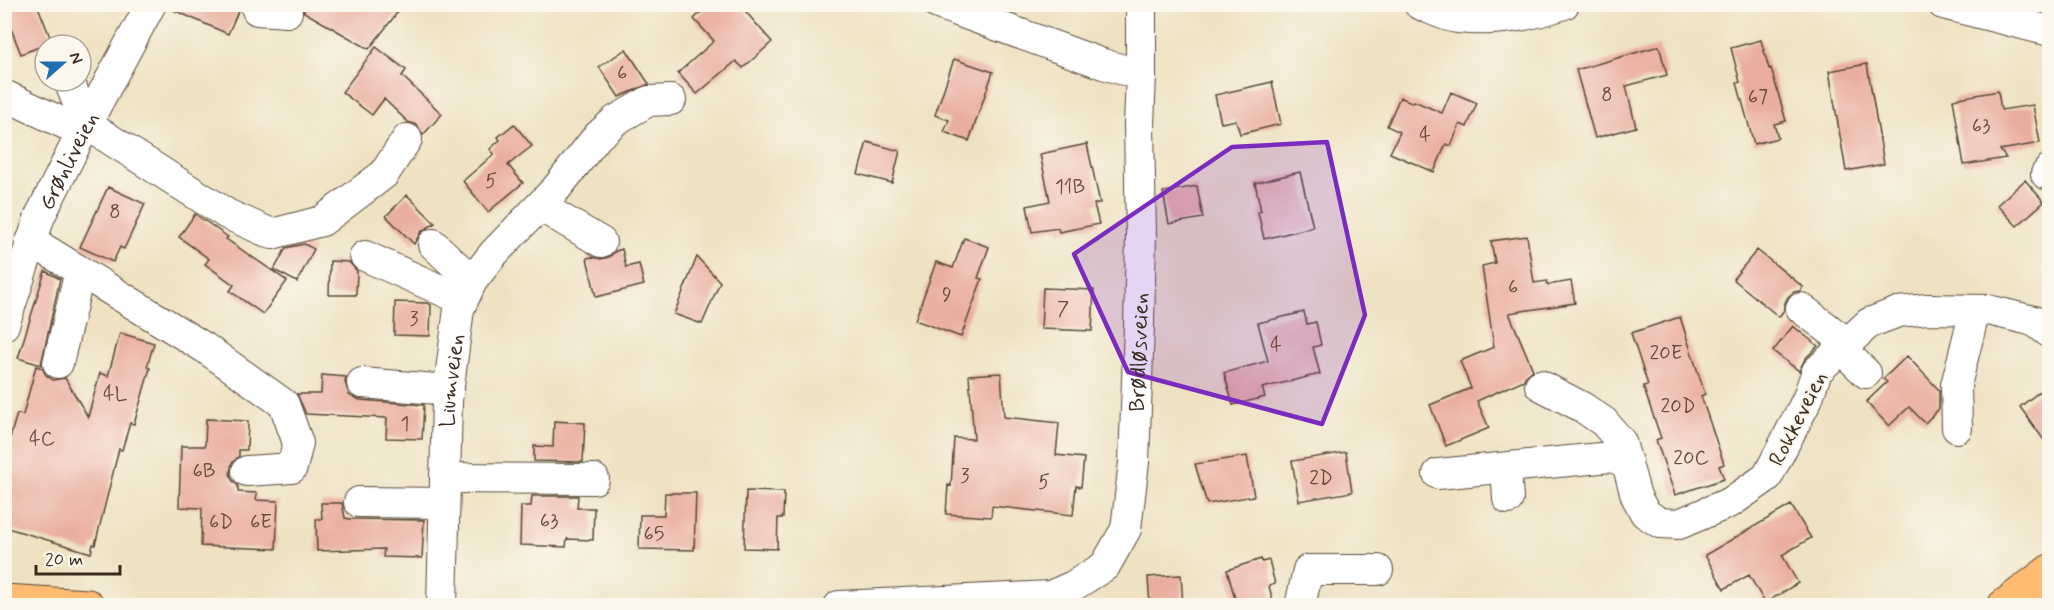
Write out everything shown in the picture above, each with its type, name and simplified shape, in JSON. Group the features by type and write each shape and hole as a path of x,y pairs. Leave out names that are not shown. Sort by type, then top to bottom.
{"main road":[{"path":"2004,606 2049,571"},
{"path":"4,601 88,606"}],"street":[{"name":"Grønliveien","path":"4,325 40,216 84,128 151,4"},
{"path":"255,4 257,10 287,12"},
{"path":"938,4 1103,64 1141,75"},
{"name":"Brødløsveien","path":"839,606 1074,596 1105,566 1126,529 1134,462 1139,326 1141,235 1139,125 1142,4"},
{"path":"1419,4 1456,18 1499,18 1540,13 1564,4"},
{"path":"1943,4 2049,32"},
{"path":"73,93 84,128"},
{"name":"Liumveien","path":"442,606 448,390 459,309 467,291 494,253 548,198 597,137 616,120 649,101 671,100"},
{"path":"4,122 18,101 84,128 227,214 272,234 322,220 384,174 407,139"},
{"path":"548,198 601,242"},
{"path":"31,241 206,348 284,404 298,443 292,468 247,471"},
{"path":"433,244 467,291"},
{"path":"365,256 467,291"},
{"path":"58,363 80,271"},
{"path":"1801,308 1844,346 1866,373"},
{"name":"Rokkeveien","path":"1540,385 1582,407 1604,422 1620,442 1636,496 1645,513 1660,523 1680,524 1738,512 1767,477 1807,400 1817,371 1869,323 1898,312 1927,309 1988,310 2034,321 2049,333"},
{"path":"1957,428 1956,385 1975,310"},
{"path":"362,383 448,390"},
{"path":"1438,474 1610,457 1627,462"},
{"path":"1506,468 1508,499"},
{"path":"358,502 445,491 594,479"},
{"path":"1300,606 1308,570 1378,570"}],"highlighted area":[{"path":"1327,142 1365,315 1322,424 1128,372 1074,254 1232,147"}],"green space":[{"path":"1997,5 2049,5 2049,18"}],"building":[{"path":"4,4 37,4 48,33 33,33 33,49 21,54 4,11"},
{"path":"168,4 238,4 239,9 228,34 167,7"},
{"path":"302,4 404,4 369,49 304,12"},
{"path":"709,4 739,4 772,42 743,68 736,61 697,94 678,73 714,41 694,19"},
{"path":"1761,40 1786,121 1774,124 1778,138 1754,144 1737,83 1740,82 1731,48"},
{"path":"1659,46 1667,75 1626,86 1636,127 1595,138 1576,70"},
{"path":"376,47 406,70 402,76 442,114 423,135 417,125 408,122 384,99 372,115 342,92"},
{"path":"626,49 649,84 619,97 599,67"},
{"path":"954,59 993,72 969,141 944,132 949,120 935,115"},
{"path":"1867,64 1884,164 1846,171 1829,71"},
{"path":"1272,82 1281,124 1240,134 1236,120 1221,123 1215,95"},
{"path":"1998,91 2001,110 2033,105 2040,143 2000,150 2006,158 1964,165 1953,99"},
{"path":"1451,92 1477,103 1467,127 1460,124 1451,146 1446,144 1434,172 1390,153 1400,132 1387,126 1400,97 1442,113"},
{"path":"514,124 532,146 508,165 523,183 488,212 463,181 494,154 490,149 500,140 498,137"},
{"path":"867,142 900,151 892,183 858,174"},
{"path":"1087,144 1100,203 1094,204 1099,224 1059,232 1058,228 1032,232 1027,206 1050,201 1040,154"},
{"path":"1300,172 1313,227 1264,239 1255,183"},
{"path":"2025,180 2044,202 2017,226 1997,205"},
{"path":"1197,186 1203,218 1169,224 1163,192"},
{"path":"108,187 145,204 124,249 120,247 113,262 80,247"},
{"path":"407,195 435,223 421,232 414,244 386,216"},
{"path":"195,214 228,237 226,239 287,281 263,314 230,291 234,285 205,264 209,259 179,237"},
{"path":"1527,236 1534,283 1547,281 1547,285 1571,281 1575,303 1509,313 1533,370 1524,380 1477,401 1489,428 1446,446 1430,405 1471,388 1460,361 1494,347 1482,266 1495,263 1491,241"},
{"path":"964,238 989,247 978,278 982,279 961,337 915,320 936,262 953,268"},
{"path":"304,244 314,249 297,282 274,270 286,248"},
{"path":"622,249 626,267 639,264 644,285 596,297 587,258 609,257"},
{"path":"1757,250 1803,287 1788,297 1779,317 1733,279"},
{"path":"697,257 720,282 702,324 674,314"},
{"path":"330,261 349,262 357,271 356,295 329,295"},
{"path":"45,271 60,279 41,365 18,358"},
{"path":"1043,288 1094,290 1092,331 1041,329"},
{"path":"395,302 431,305 430,336 394,335"},
{"path":"1304,312 1307,324 1316,322 1321,345 1313,347 1320,374 1262,388 1265,397 1233,405 1224,373 1268,361 1258,323"},
{"path":"1680,317 1705,394 1701,396 1724,464 1719,466 1724,479 1675,495 1656,440 1661,438 1643,386 1648,385 1631,333"},
{"path":"1793,326 1818,346 1805,359 1799,371 1773,351"},
{"path":"120,333 154,343 147,367 150,368 134,424 130,423 122,450 119,449 91,553 4,527 4,443 8,444 17,414 23,415 36,366 42,368 53,380 65,378 88,417 100,373 108,376"},
{"path":"1907,356 1939,390 1939,409 1925,423 1909,407 1889,426 1866,402 1887,382 1883,379"},
{"path":"1001,373 1004,417 1059,423 1056,455 1084,458 1081,487 1076,486 1073,515 992,506 991,517 946,514 948,485 951,486 954,438 974,439 969,375"},
{"path":"322,375 346,377 345,382 349,395 360,400 424,405 422,439 386,438 387,418 306,414 297,394 321,394"},
{"path":"2049,384 2049,447 2020,407"},
{"path":"206,419 248,421 247,450 239,450 239,456 232,463 230,473 232,480 238,486 238,492 257,493 256,500 278,501 276,549 201,546 202,508 179,507 181,446 205,446"},
{"path":"554,421 585,423 583,462 534,461 534,446 553,447"},
{"path":"1346,452 1352,492 1299,501 1292,461"},
{"path":"1247,456 1254,496 1207,504 1195,464"},
{"path":"746,491 784,492 783,518 778,518 777,549 744,548"},
{"path":"665,493 696,493 694,550 639,549 640,515 664,515"},
{"path":"532,496 578,496 577,508 594,508 593,540 567,539 566,547 520,545 521,506 531,506"},
{"path":"321,503 342,503 345,518 350,519 424,520 422,558 383,557 384,549 317,551 316,519 322,519"},
{"path":"1791,505 1811,538 1782,555 1798,583 1765,603 1749,575 1724,589 1705,555"},
{"path":"1261,559 1262,562 1269,560 1275,584 1269,586 1274,606 1237,606 1227,570"},
{"path":"1181,575 1183,606 1150,606 1148,577"}]}
